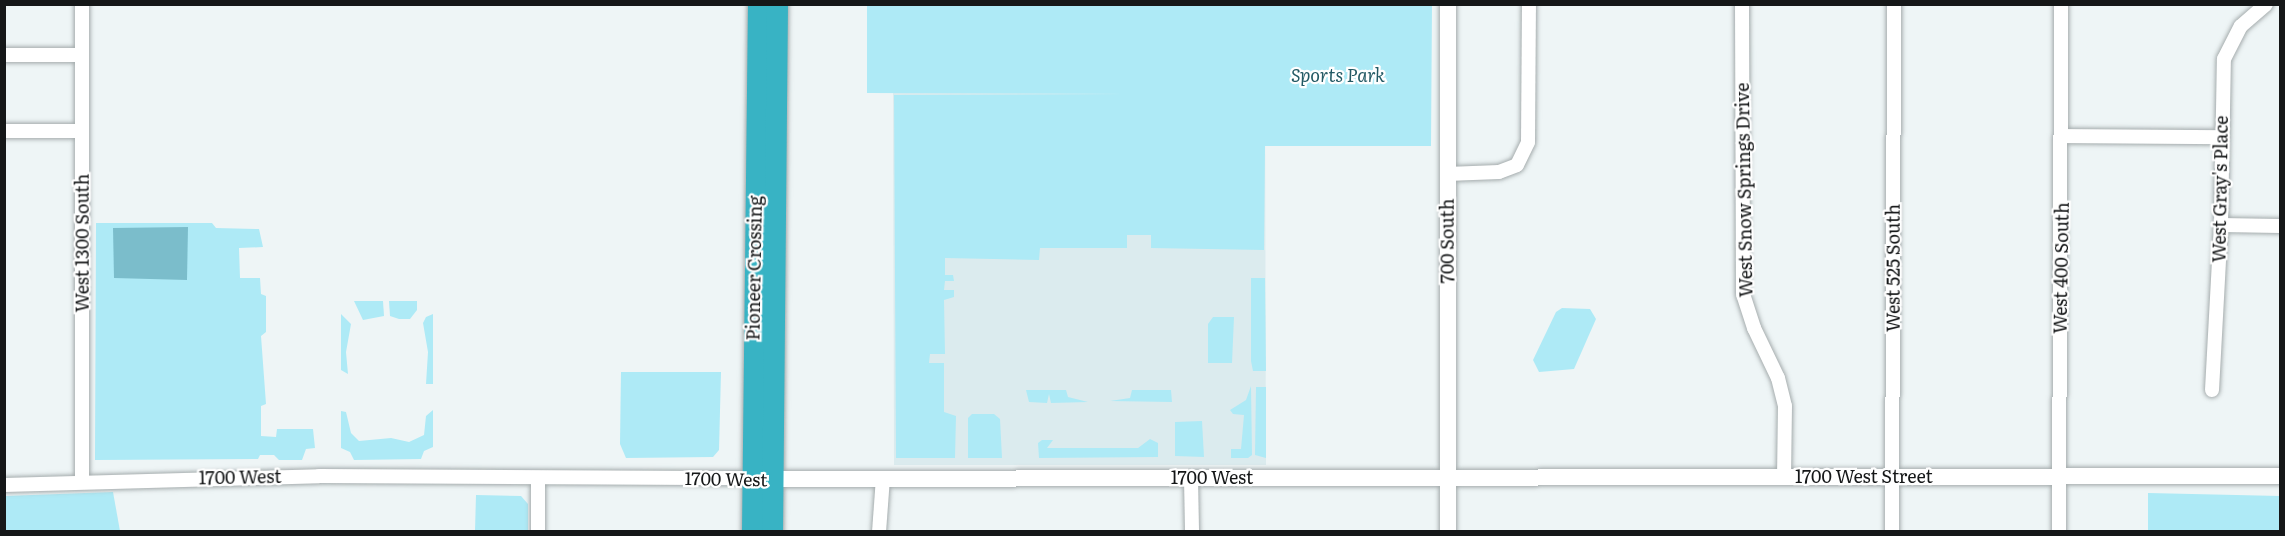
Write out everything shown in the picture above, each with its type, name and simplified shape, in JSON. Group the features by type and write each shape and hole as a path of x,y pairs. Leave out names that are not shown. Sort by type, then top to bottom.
{"highway":[{"name":"Pioneer Crossing","path":"758,4 762,479 772,531"},
{"name":"Pioneer Crossing","path":"752,531 762,479 772,450 777,4"}],"street":[{"name":"West 1300 South","path":"82,4 82,481"},
{"name":"700 South","path":"1448,4 1448,531"},
{"path":"1447,174 1498,172 1517,165 1528,142 1529,4"},
{"name":"West Snow Springs Drive","path":"1742,4 1743,294 1754,328 1778,378 1785,406 1784,476"},
{"name":"West 525 South","path":"1892,531 1894,4"},
{"name":"West 400 South","path":"2059,531 2061,4"},
{"name":"West Gray's Place","path":"2212,390 2221,225 2224,59 2241,26 2266,4"},
{"path":"4,55 82,55"},
{"path":"4,130 82,131"},
{"path":"2062,136 2221,136"},
{"path":"2221,225 2280,226"},
{"name":"1700 West","path":"4,484 329,476 762,479 1448,477"},
{"name":"1700 West Street","path":"1448,477 2280,476"},
{"path":"538,478 538,531"},
{"path":"879,531 883,478"},
{"path":"1191,478 1192,531"}],"shaded area":[{"path":"893,92 1265,95 1266,465 894,465"},
{"path":"188,227 187,280 114,278 113,228"}],"green space":[{"name":"Sports Park","path":"867,5 1432,5 1431,146 1265,146 1264,250 1151,248 1151,235 1127,235 1127,248 1040,248 1039,260 945,258 945,275 953,275 954,281 945,281 944,290 954,290 954,297 944,300 945,354 930,354 929,363 944,363 944,412 956,416 955,458 896,458 894,95 1127,94 867,93"},
{"path":"96,223 212,223 216,228 259,229 263,247 239,248 240,278 260,278 261,294 266,296 266,332 261,336 266,404 261,406 261,436 276,437 277,429 313,429 315,448 306,449 302,460 279,460 274,455 260,455 258,459 95,460"},
{"path":"1251,278 1265,278 1266,371 1253,371 1251,361"},
{"path":"354,301 383,301 384,316 363,320"},
{"path":"389,301 417,301 417,310 410,319 399,319 390,316"},
{"path":"1562,308 1590,309 1596,319 1574,369 1539,372 1533,360 1556,312"},
{"path":"341,314 351,324 346,352 348,374 341,370"},
{"path":"433,314 433,384 426,384 428,352 423,323 426,317"},
{"path":"1213,317 1234,317 1232,363 1208,363 1208,324"},
{"path":"621,372 721,372 719,450 713,457 626,458 620,444"},
{"path":"1251,386 1252,455 1248,458 1231,458 1231,449 1241,449 1244,415 1233,414 1230,410 1246,400"},
{"path":"1256,387 1266,387 1266,458 1255,455"},
{"path":"1026,390 1066,390 1068,397 1088,402 1051,403 1049,394 1047,403 1029,402"},
{"path":"1132,390 1171,390 1172,402 1110,401 1130,398"},
{"path":"433,410 433,447 424,451 421,459 354,460 350,452 341,448 341,411 346,412 351,433 359,441 391,438 409,442 424,435 426,416"},
{"path":"972,414 994,414 1000,419 1002,458 968,458 968,418"},
{"path":"1202,421 1204,457 1175,456 1175,422"},
{"path":"1150,439 1158,443 1158,457 1039,458 1038,443 1042,440 1053,440 1047,448 1138,448"},
{"path":"113,492 120,531 5,531 5,496"},
{"path":"2148,493 2280,496 2280,531 2148,531"},
{"path":"476,495 521,496 528,504 528,531 475,531"}]}
